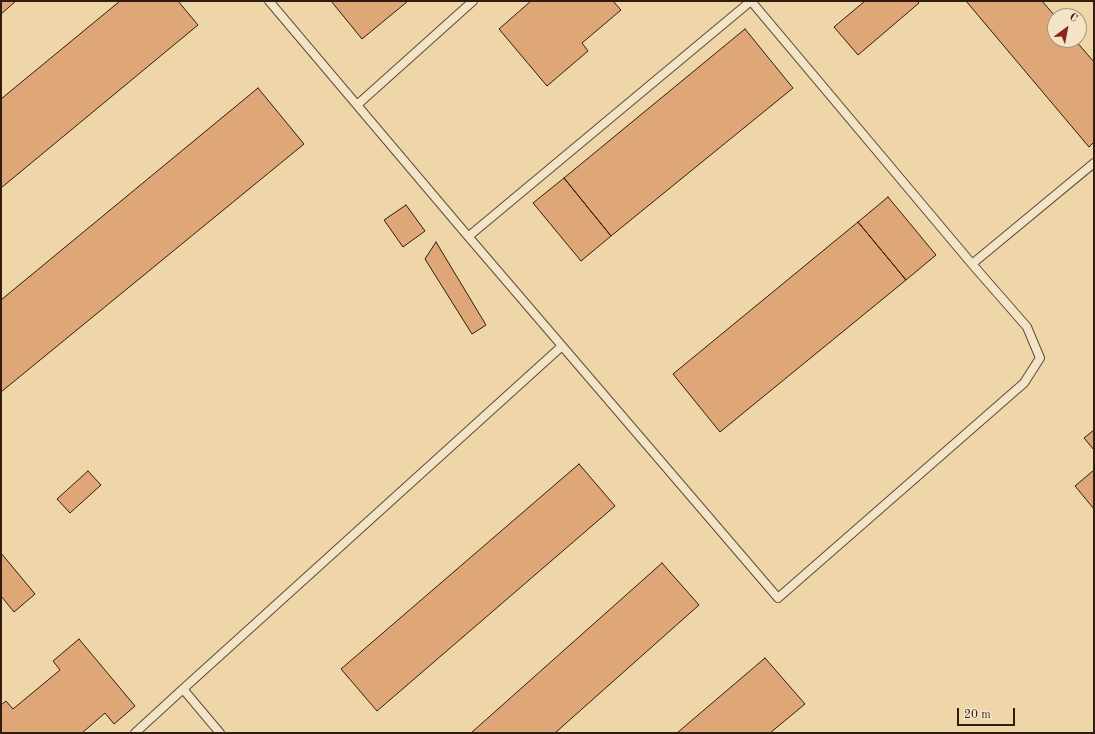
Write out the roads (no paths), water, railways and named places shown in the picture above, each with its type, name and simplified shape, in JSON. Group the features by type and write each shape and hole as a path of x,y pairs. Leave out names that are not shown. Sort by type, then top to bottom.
{"lane":[{"path":"269,1 562,346 778,598 1024,383 1040,358 1027,327 972,264 751,1 469,236"},
{"path":"357,105 473,1"},
{"path":"972,264 1094,163"},
{"path":"135,733 562,346"},
{"path":"182,689 220,733"}]}
